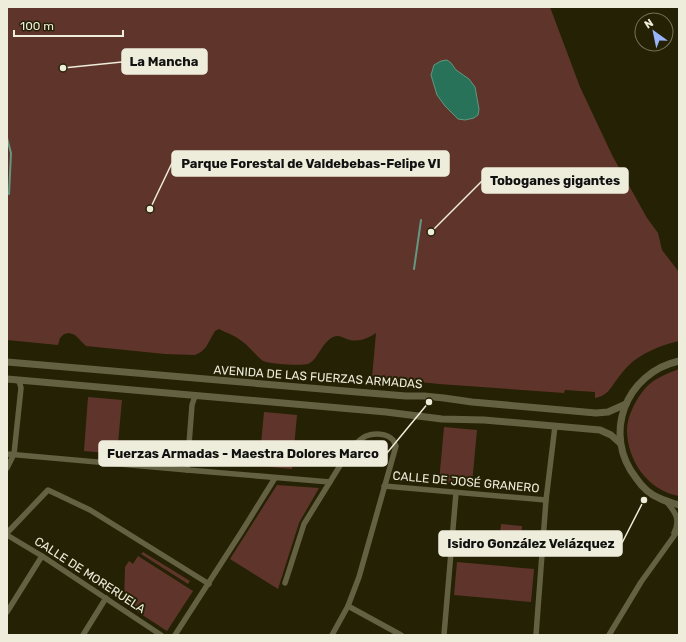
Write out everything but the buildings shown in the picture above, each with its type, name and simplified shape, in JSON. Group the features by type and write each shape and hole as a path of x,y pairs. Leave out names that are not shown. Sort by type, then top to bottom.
{"street":[{"path":"679,361 664,366 651,373 640,383 631,394 626,404 621,418 620,430 620,442 626,463 638,482 650,493 666,501 679,505"},
{"name":"AVENIDA DE LAS FUERZAS ARMADAS","path":"7,362 364,393 424,396 472,402 596,413 608,412 626,404"},
{"path":"7,379 386,412 442,419 484,420 600,430 611,435 620,442"},
{"path":"7,468 14,454 21,388 18,380"},
{"path":"187,470 192,405 196,396"},
{"path":"536,635 546,500 555,426"},
{"path":"285,582 304,524 349,451 358,441 366,436 376,434 387,436 394,440 396,446 359,577 348,606 332,635"},
{"path":"7,454 330,482"},
{"path":"175,635 209,584 275,478"},
{"name":"CALLE DE JOSÉ GRANERO","path":"384,486 546,500"},
{"path":"7,534 48,490 90,510 209,584"},
{"path":"444,635 456,493"},
{"path":"666,501 673,510 678,524 673,537"},
{"path":"609,635 641,582 679,530"},
{"name":"CALLE DE MORERUELA","path":"7,534 161,635"},
{"path":"7,612 42,556"},
{"path":"83,635 106,598"},
{"path":"348,606 400,635"}],"shaded area":[{"path":"7,7 550,7 580,87 612,155 647,218 658,233 662,250 679,272 679,341 658,347 633,361 606,393 595,398 595,392 565,390 564,393 439,384 372,377 376,333 361,340 350,340 338,336 333,337 325,343 311,362 308,364 299,365 278,364 263,361 240,340 219,329 215,331 206,347 195,355 165,354 86,346 75,335 69,333 64,334 60,338 58,345 7,340"},
{"path":"447,60 456,70 469,79 475,87 479,109 478,115 474,118 465,120 458,119 445,106 437,95 431,75 434,65 441,61"},
{"path":"679,369 679,496 658,488 641,472 635,463 631,452 628,441 627,425 632,409 643,391 655,380"},
{"path":"88,397 122,400 117,454 84,451"},
{"path":"264,412 297,415 292,469 259,466"},
{"path":"444,427 477,430 472,484 439,482"},
{"path":"277,485 319,488 299,523 278,589 230,559"},
{"path":"501,524 522,526 521,537 500,535"},
{"path":"143,552 190,581 188,584 141,554"},
{"path":"138,556 193,591 167,631 124,603 125,567 129,561 133,564"},
{"path":"457,562 534,569 531,602 454,595"}],"waterway":[{"path":"7,138 11,153 9,194"},
{"path":"414,269 421,220"}],"place":[{"name":"La Mancha","path":"63,68"},
{"name":"Parque Forestal de Valdebebas-Felipe VI","path":"150,209"},
{"name":"Toboganes gigantes","path":"431,232"},
{"name":"Fuerzas Armadas - Maestra Dolores Marco","path":"429,402"},
{"name":"Isidro González Velázquez","path":"644,500"}]}
